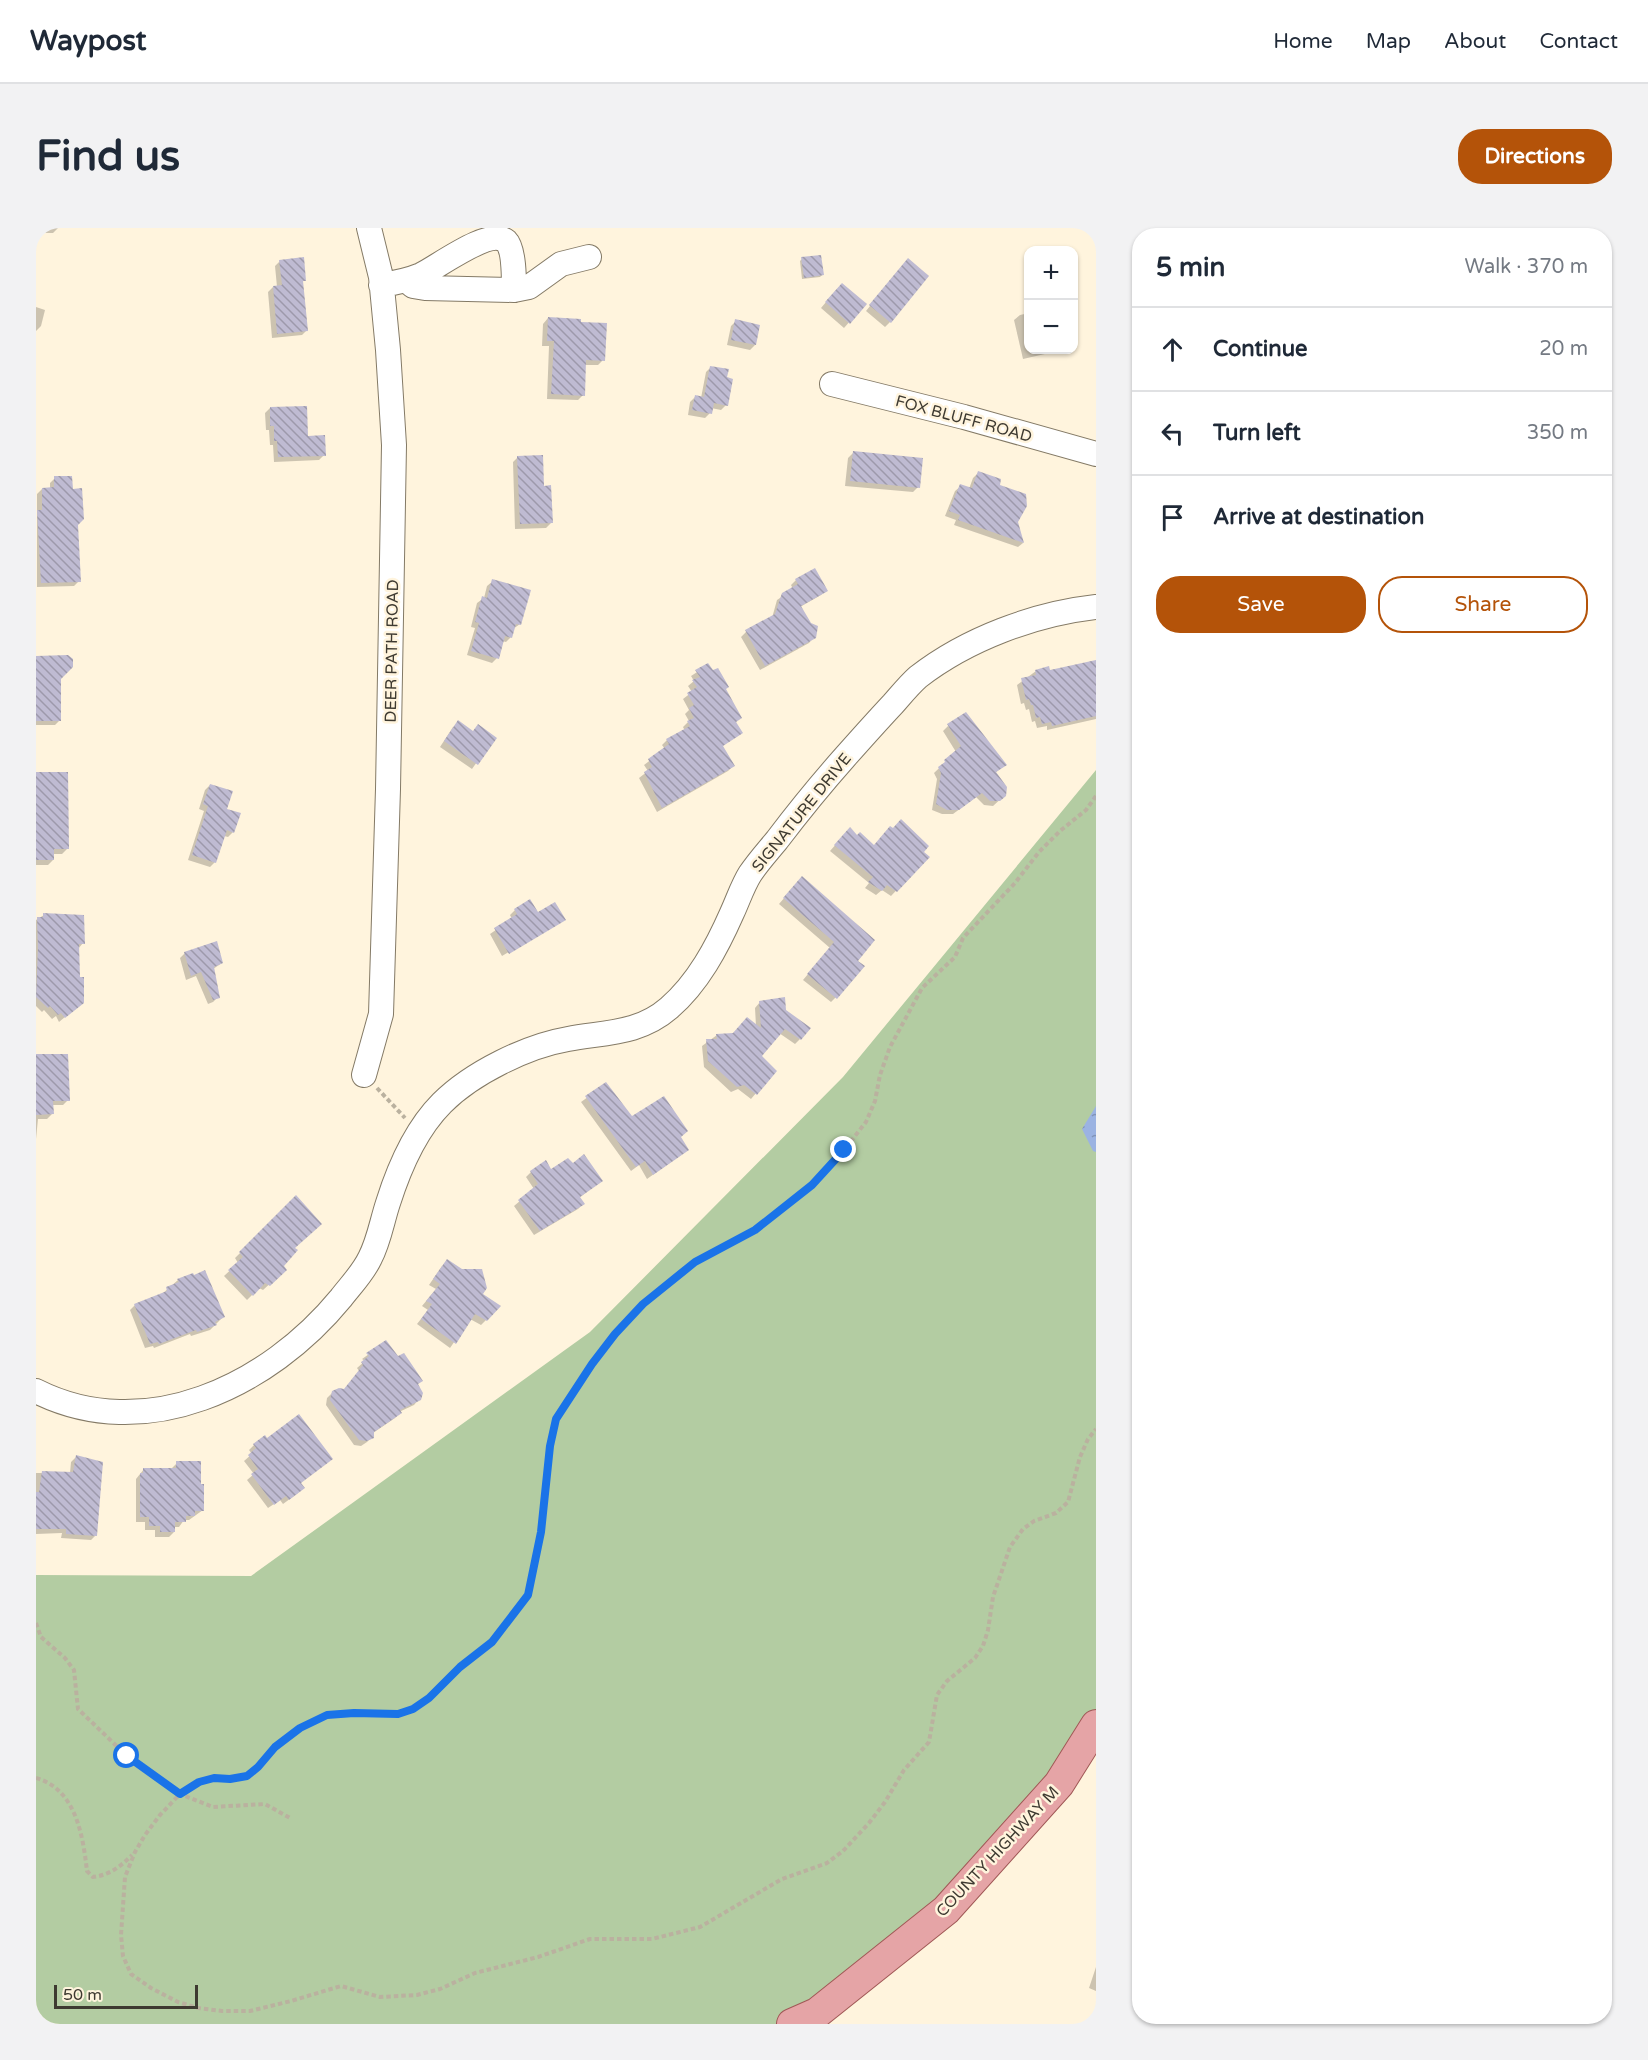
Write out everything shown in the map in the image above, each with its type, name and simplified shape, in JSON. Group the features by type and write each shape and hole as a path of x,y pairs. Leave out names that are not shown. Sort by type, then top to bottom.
{"main road":[{"name":"COUNTY HIGHWAY M","path":"792,2024 817,2013 946,1910 1059,1784 1096,1725"}],"street":[{"name":"DEER PATH ROAD","path":"364,1075 381,1014 388,789 394,445 381,285 369,228"},
{"path":"381,285 422,274 475,241 487,237 499,237 504,238 509,244 514,268 514,290"},
{"path":"406,280 412,286 425,288 514,290 528,287 561,264 589,257"},
{"name":"FOX BLUFF ROAD","path":"832,384 964,417 1096,454"},
{"name":"SIGNATURE DRIVE","path":"36,1391 62,1403 86,1410 144,1410 176,1407 218,1393 259,1372 313,1329 361,1273 371,1256 388,1202 419,1133 443,1102 462,1086 511,1058 541,1045 618,1033 650,1022 672,1006 717,947 749,876 815,790 916,679 964,647 1001,631 1065,610 1096,607"}],"path":[{"path":"1096,795 1086,810 1039,852 1015,883 963,938 955,957 922,988 890,1047 880,1075 875,1101 866,1122 844,1150 812,1185 755,1230 695,1262 643,1304 615,1334 592,1364 556,1419 550,1446 541,1532 528,1595 492,1642 460,1667 429,1698 413,1709 398,1714 327,1715 300,1728 275,1747 247,1776 230,1779 214,1778 199,1782 180,1794 144,1835 125,1877 122,1904 123,1956 131,1974 178,2002 198,2008 222,2011 250,2011 341,1986 380,1997 417,1995 440,1989 475,1973 538,1957 590,1939 652,1938 700,1927 782,1879 827,1863 843,1851 880,1809 904,1770 929,1742 937,1695 947,1681 975,1658 983,1646 993,1597 1010,1547 1023,1529 1034,1521 1056,1513 1068,1502 1080,1457 1088,1438 1096,1429"},
{"path":"364,1075 419,1133"},
{"path":"36,1623 41,1637 65,1658 74,1670 78,1709 127,1756 180,1794 213,1807 265,1804 290,1818"},
{"path":"36,1778 59,1790 68,1803 82,1837 87,1871 93,1877 113,1871 135,1852"}],"green space":[{"path":"1096,770 1096,1725 946,1910 792,2024 36,2024 36,1575 251,1576 590,1332 843,1077"}],"water":[{"path":"1096,1106 1096,1152 1093,1151 1082,1129"}],"building":[{"path":"821,255 824,275 804,278 801,257"},
{"path":"304,257 306,281 303,281 308,331 277,334 273,286 282,285 279,260"},
{"path":"908,258 929,276 891,323 869,305"},
{"path":"842,283 867,304 850,324 825,302"},
{"path":"548,317 607,323 605,361 586,360 585,396 551,394 554,341 547,341"},
{"path":"735,319 760,325 756,345 731,340"},
{"path":"710,366 729,369 727,377 733,379 728,406 714,403 712,414 692,410 695,395 704,397"},
{"path":"307,406 308,436 325,435 326,456 278,457 277,441 274,441 274,426 270,426 270,407"},
{"path":"853,451 923,458 920,488 850,481"},
{"path":"543,455 544,486 551,485 553,523 520,524 517,456"},
{"path":"978,471 1001,479 1000,485 1026,494 1027,506 1018,522 1024,543 958,520 960,515 949,511 960,484 972,488"},
{"path":"54,476 72,476 73,489 82,488 84,519 78,525 81,582 41,583 37,510 42,510 42,488 54,487"},
{"path":"815,568 828,591 801,606 811,623 818,626 816,638 765,666 745,630 775,614 782,593 798,584 795,579"},
{"path":"492,579 531,590 521,625 516,624 512,638 505,636 499,659 471,651 479,623 475,622 482,596 487,598"},
{"path":"68,655 73,659 73,667 61,679 61,721 36,721 36,656"},
{"path":"1096,660 1096,716 1052,726 1051,722 1042,724 1040,717 1036,718 1029,699 1026,700 1021,678 1036,675 1035,670 1049,666 1050,670"},
{"path":"708,663 713,670 718,668 729,687 726,689 742,718 736,722 743,733 723,746 735,766 662,808 644,772 652,767 648,759 669,744 666,739 690,726 687,721 694,718 689,708 694,705 687,693 697,687 692,680 700,677 695,670"},
{"path":"966,712 1007,765 996,772 1007,787 1006,796 1000,801 990,801 982,793 959,810 947,810 936,804 941,773 938,767 961,746 947,724"},
{"path":"458,720 473,731 478,724 497,738 478,765 444,741"},
{"path":"36,772 68,772 69,849 54,849 54,860 36,860"},
{"path":"210,784 233,791 227,809 241,813 234,833 227,830 216,863 192,855 208,806 203,804"},
{"path":"901,819 929,846 924,852 930,857 897,892 887,885 882,891 868,882 873,877 834,845 850,827 857,835 860,832 874,845 890,826 893,828"},
{"path":"802,876 875,940 858,961 865,966 837,999 807,974 834,942 783,898"},
{"path":"530,899 538,912 555,902 566,920 509,954 494,928 517,914 514,909"},
{"path":"43,913 84,915 85,944 79,944 80,977 84,977 84,1003 65,1018 61,1013 58,1015 50,1006 48,1008 36,997 37,917 43,917"},
{"path":"217,941 223,963 214,967 220,998 213,1000 201,972 191,976 184,952"},
{"path":"785,997 786,1010 811,1028 801,1040 785,1029 762,1056 777,1071 757,1095 744,1085 737,1087 708,1061 706,1039 717,1039 716,1034 733,1033 747,1017 761,1028 759,1001"},
{"path":"36,1054 68,1054 70,1101 53,1101 54,1114 36,1115"},
{"path":"606,1082 632,1116 664,1096 688,1131 681,1137 689,1150 653,1175 645,1161 636,1167 585,1096"},
{"path":"584,1154 603,1181 580,1197 585,1204 540,1231 518,1200 538,1184 530,1171 546,1160 551,1169 568,1158 573,1163"},
{"path":"296,1195 322,1224 295,1248 298,1250 284,1266 287,1270 270,1286 265,1283 253,1296 228,1270 243,1257 239,1252"},
{"path":"447,1259 462,1269 482,1269 487,1288 483,1294 501,1306 487,1321 475,1314 456,1344 421,1319 432,1304 426,1301 440,1284 433,1279"},
{"path":"205,1270 225,1317 215,1322 217,1325 159,1344 158,1342 150,1344 134,1304 167,1291 166,1287 179,1282 177,1279"},
{"path":"386,1340 398,1356 404,1353 423,1381 418,1384 423,1393 421,1400 400,1410 402,1413 374,1432 374,1438 367,1441 359,1440 330,1400 332,1391 339,1388 344,1389 363,1365 361,1362 369,1356 366,1353"},
{"path":"299,1414 333,1459 301,1483 305,1488 289,1500 286,1496 274,1505 251,1474 258,1469 248,1455 256,1448 253,1444 265,1435 267,1438"},
{"path":"76,1455 103,1462 97,1536 66,1534 66,1529 36,1529 36,1492 39,1492 42,1471 73,1472"},
{"path":"176,1461 201,1461 204,1511 195,1511 195,1516 186,1516 186,1522 175,1522 175,1532 160,1532 160,1526 149,1526 149,1517 140,1517 140,1473 143,1473 143,1468 176,1468"}],"route":[{"path":"127,1756 180,1794 199,1782 214,1778 230,1779 247,1776 275,1747 300,1728 327,1715 398,1714 413,1709 429,1698 460,1667 492,1642 528,1595 541,1532 550,1446 556,1419 592,1364 615,1334 643,1304 695,1262 755,1230 812,1185 844,1150"}]}
